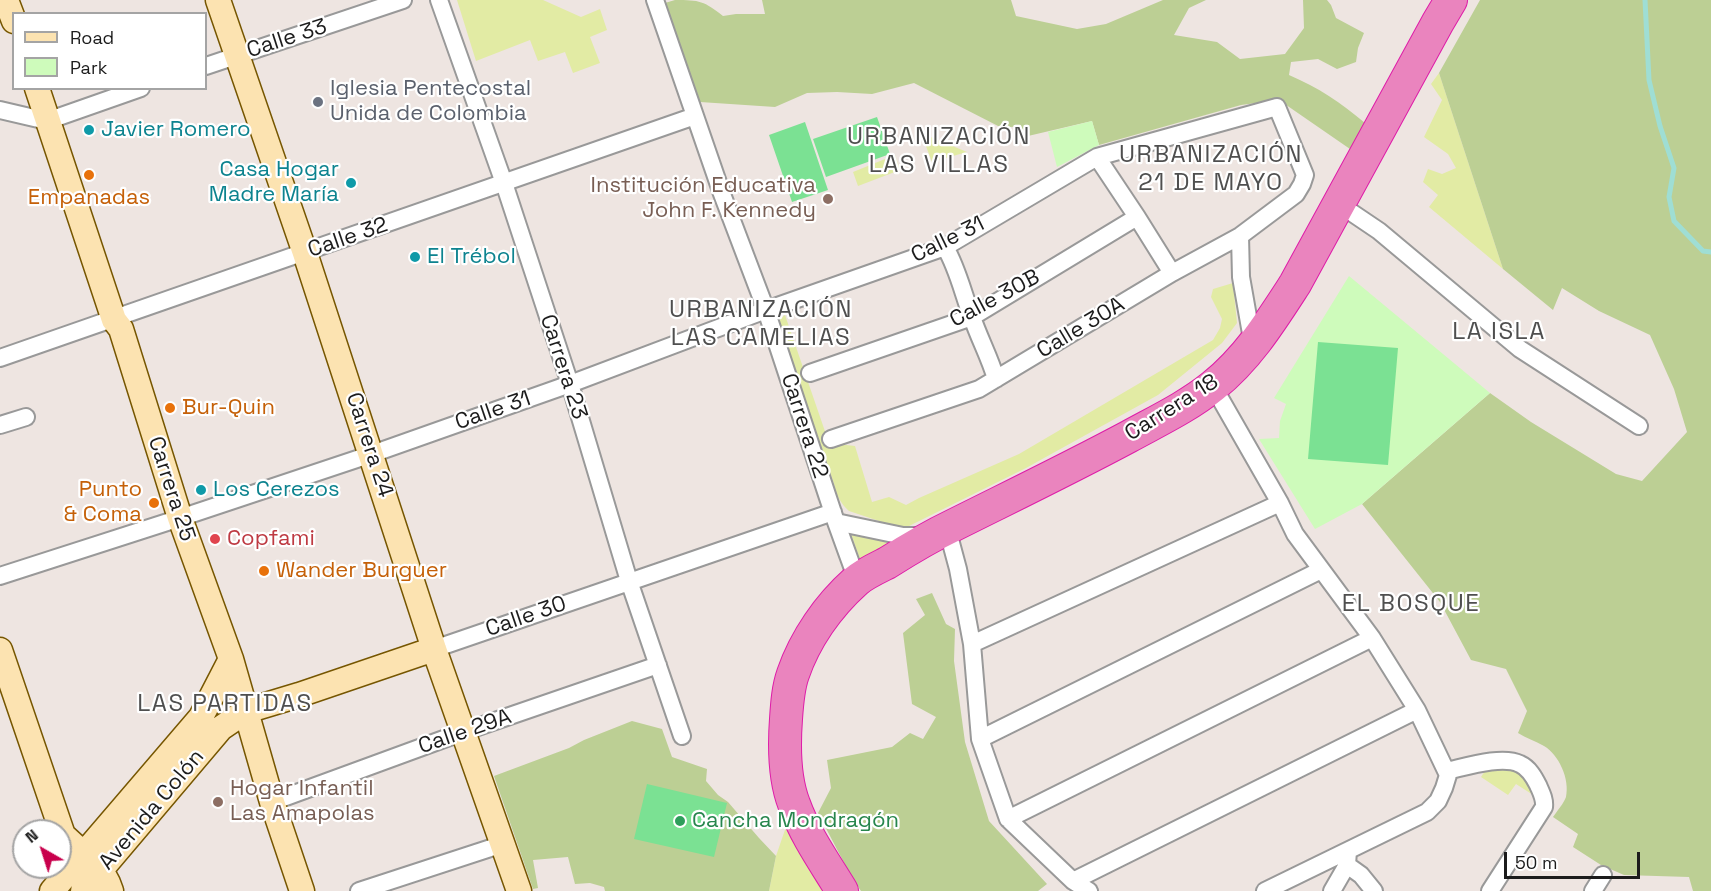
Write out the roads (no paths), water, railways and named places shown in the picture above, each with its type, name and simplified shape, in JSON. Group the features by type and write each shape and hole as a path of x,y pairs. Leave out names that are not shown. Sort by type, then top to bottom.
{"highway":[{"name":"Carrera 18","path":"857,580 939,532 1092,456 1181,408 1213,386 1254,346 1295,284 1451,0"},
{"path":"843,891 813,843 794,804 788,784 785,749 786,725 792,676 801,654 832,605 857,580"}],"main road":[{"path":"6,0 12,16"},
{"name":"Carrera 24","path":"218,0 372,453 434,649 519,891"},
{"name":"Carrera 25","path":"37,90 114,320 121,329 180,518 231,659 272,801 302,891"},
{"name":"Calle 30","path":"221,728 246,711 434,649"},
{"path":"0,650 63,835 98,872"},
{"name":"Avenida Colón","path":"52,891 98,872 201,717 231,659"},
{"name":"Avenida Colón","path":"82,891 221,728"}],"street":[{"name":"Calle 33","path":"207,66 403,0"},
{"name":"Carrera 23","path":"439,0 504,183 570,384 629,581 682,736"},
{"name":"Carrera 22","path":"655,0 722,194 766,310 857,580"},
{"path":"0,110 47,120 135,90"},
{"name":"Calle 31","path":"0,576 372,453 570,384 766,310 945,247 1096,156 1277,107 1305,175"},
{"name":"Calle 32","path":"0,358 695,116"},
{"path":"1096,156 1172,273"},
{"name":"Calle 30A","path":"831,439 979,389 1172,273 1240,236 1296,194 1305,175"},
{"path":"1339,204 1379,231 1520,349 1639,426"},
{"name":"Calle 30B","path":"810,373 972,317 1137,217"},
{"path":"1240,236 1241,277 1254,346"},
{"path":"945,247 953,260 996,379"},
{"path":"1213,386 1280,503 1295,534 1372,638 1417,710 1448,775 1438,801 1427,812 1347,858 1265,891"},
{"path":"0,425 26,417"},
{"path":"972,644 1280,503"},
{"path":"835,517 903,536 939,532 958,568 972,644 980,739 1008,819 1073,881 1089,891"},
{"name":"Calle 30","path":"434,649 629,581 835,517"},
{"path":"980,739 1321,570"},
{"path":"1008,819 1372,638"},
{"name":"Calle 29A","path":"272,801 658,665"},
{"path":"1073,881 1417,710"},
{"path":"1446,771 1504,760 1513,761 1532,774 1545,801 1544,807 1490,891"},
{"path":"359,891 503,844"},
{"path":"1332,891 1347,858"},
{"path":"1347,858 1374,891"},
{"path":"1593,891 1603,876"}],"waterway":[{"path":"1645,0 1649,80 1660,126 1674,168 1669,197 1674,221 1703,251 1711,252"}],"place":[{"name":"Iglesia Pentecostal Unida de Colombia","path":"318,102"},
{"name":"Javier Romero","path":"89,130"},
{"name":"Empanadas","path":"89,175"},
{"name":"Casa Hogar Madre María","path":"351,183"},
{"name":"Institución Educativa John F. Kennedy","path":"828,199"},
{"name":"El Trébol","path":"415,257"},
{"name":"Bur-Quin","path":"170,408"},
{"name":"Los Cerezos","path":"201,490"},
{"name":"Punto & Coma","path":"154,503"},
{"name":"Copfami","path":"215,539"},
{"name":"Wander Burguer","path":"264,571"},
{"name":"Hogar Infantil Las Amapolas","path":"218,802"},
{"name":"Cancha Mondragón","path":"680,821"}],"district":[{"name":"URBANIZACIÓN LAS VILLAS","path":"939,151"},
{"name":"URBANIZACIÓN 21 DE MAYO","path":"1211,169"},
{"name":"URBANIZACIÓN LAS CAMELIAS","path":"761,324"},
{"name":"LA ISLA","path":"1499,332"},
{"name":"EL BOSQUE","path":"1411,604"},
{"name":"LAS PARTIDAS","path":"225,704"}]}
